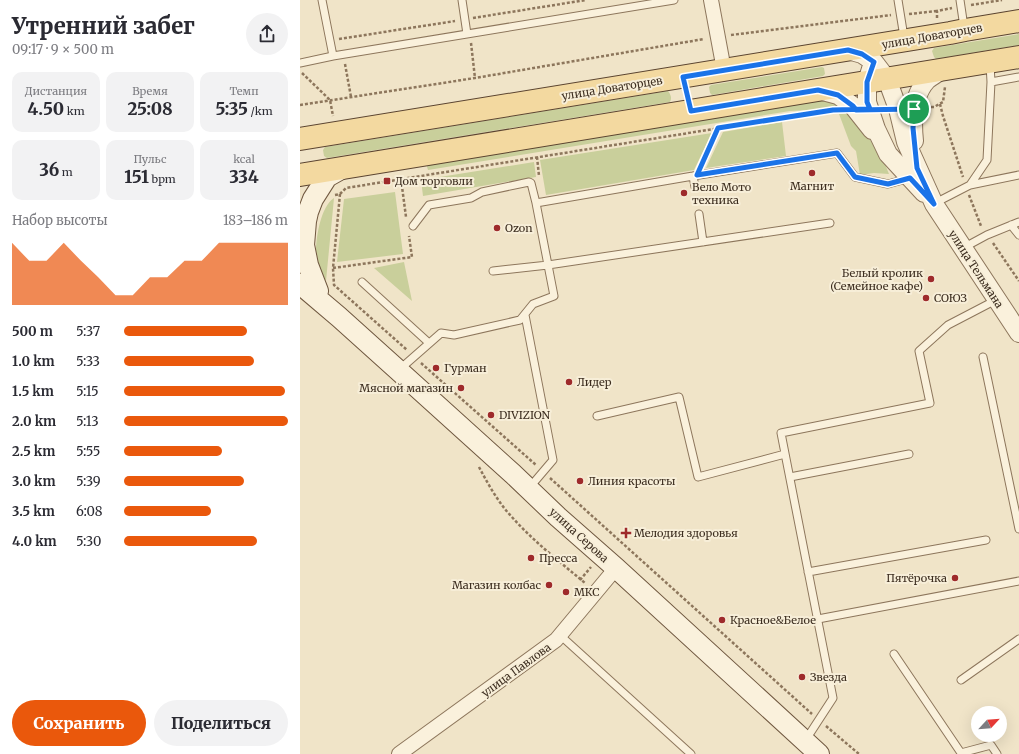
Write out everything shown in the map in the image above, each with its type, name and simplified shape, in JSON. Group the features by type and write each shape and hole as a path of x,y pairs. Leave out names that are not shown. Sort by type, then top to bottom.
{"main road":[{"name":"улица Доваторцев","path":"300,139 1019,21"},
{"path":"300,175 818,90 876,74 944,79 990,72 1019,57"},
{"path":"683,77 691,111"},
{"name":"улица Серова","path":"318,291 308,265 304,245 306,220 313,199 328,177 343,168"},
{"name":"улица Серова","path":"300,257 318,291 339,317"},
{"name":"улица Серова","path":"300,284 399,371 812,748"}],"street":[{"path":"711,0 724,70"},
{"path":"876,74 885,50 903,41"},
{"path":"848,50 862,54 876,74"},
{"name":"улица Тельмана","path":"876,74 867,102 876,129 888,154"},
{"name":"улица Тельмана","path":"876,74 898,109 914,173 1019,333"},
{"name":"улица Тельмана","path":"914,173 914,109 919,93 927,81 944,79"},
{"name":"улица Тельмана","path":"818,90 838,95 853,106 868,124 888,154 914,173"},
{"name":"улица Павлова","path":"399,754 561,636 616,568"}],"lane":[{"path":"322,0 333,56"},
{"path":"462,0 468,34"},
{"path":"300,63 343,54 674,0"},
{"path":"898,0 903,41"},
{"path":"961,3 965,30"},
{"path":"970,184 987,160 990,72 1019,77"},
{"path":"536,203 695,175 837,153 855,177 888,184 914,173"},
{"path":"695,175 695,187"},
{"path":"934,204 970,184 1019,175"},
{"path":"399,371 441,333 454,335 520,320 533,304 554,296 536,203 531,183 529,182 482,192 471,198 429,205 413,226"},
{"path":"699,214 703,242"},
{"path":"963,248 987,235 1019,222"},
{"path":"493,270 548,265 830,223"},
{"path":"1011,225 1019,235"},
{"path":"362,282 429,343"},
{"path":"812,748 819,720 833,698 781,433 930,403 918,351 948,324 997,300"},
{"path":"525,315 553,460 528,489"},
{"path":"983,357 1019,528"},
{"path":"597,416 679,397 698,477 785,454"},
{"path":"790,477 909,454"},
{"path":"808,572 986,540"},
{"path":"818,619 1019,581"},
{"path":"561,636 691,754"},
{"path":"961,680 1019,639"},
{"path":"894,654 961,753 991,745 997,754"}],"path":[{"path":"961,3 1002,0"},
{"path":"300,105 475,78 718,37 900,14 937,11"},
{"path":"468,34 475,78"},
{"path":"343,54 351,97"},
{"path":"914,109 934,107 943,102 944,79"},
{"path":"313,199 340,194 346,188 833,110 856,110"},
{"path":"695,175 718,128"},
{"path":"401,179 407,218"},
{"path":"340,194 333,268 334,285 819,720 859,754"},
{"path":"333,268 412,257 409,234"},
{"path":"478,464 491,489 510,516 537,543 596,593"}],"green space":[{"path":"1019,34 1019,45 936,59 932,51 934,48"},
{"path":"822,67 824,68 825,74 823,76 712,95 710,93 709,87 711,85"},
{"path":"668,91 671,96 670,102 327,158 324,156 323,150 325,147"},
{"path":"814,97 846,106 831,109 790,111 428,170 426,163"},
{"path":"850,113 882,157 889,174 874,173 860,175 856,151 851,146 839,114"},
{"path":"782,122 786,156 706,168 723,132"},
{"path":"712,133 694,170 546,195 540,160"},
{"path":"534,162 536,177 423,196 421,180"},
{"path":"395,192 403,254 337,262 344,199"},
{"path":"334,198 326,281 318,263 316,245 320,222 329,202"},
{"path":"404,262 412,301 374,268"}],"place":[{"name":"Магнит","path":"812,173"},
{"name":"Дом торговли","path":"387,181"},
{"name":"Вело Мото техника","path":"684,193"},
{"name":"Ozon","path":"497,228"},
{"name":"Белый кролик (Семейное кафе)","path":"931,279"},
{"name":"СОЮЗ","path":"926,298"},
{"name":"Гурман","path":"436,368"},
{"name":"Лидер","path":"569,382"},
{"name":"Мясной магазин","path":"461,388"},
{"name":"DIVIZION","path":"491,415"},
{"name":"Линия красоты","path":"580,481"},
{"name":"Мелодия здоровья","path":"626,533"},
{"name":"Пресса","path":"531,558"},
{"name":"Пятёрочка","path":"955,578"},
{"name":"Магазин колбас","path":"549,585"},
{"name":"МКС","path":"566,592"},
{"name":"Красное&Белое","path":"722,620"},
{"name":"Звезда","path":"802,677"}],"route":[{"path":"914,109 856,110 838,95 818,90 691,111 683,77 848,50 862,54 874,62 867,82 867,102 870,109 856,110 833,110 718,128 697,175 837,153 855,177 888,184 910,178 934,204 917,168 913,128 914,109"}]}
